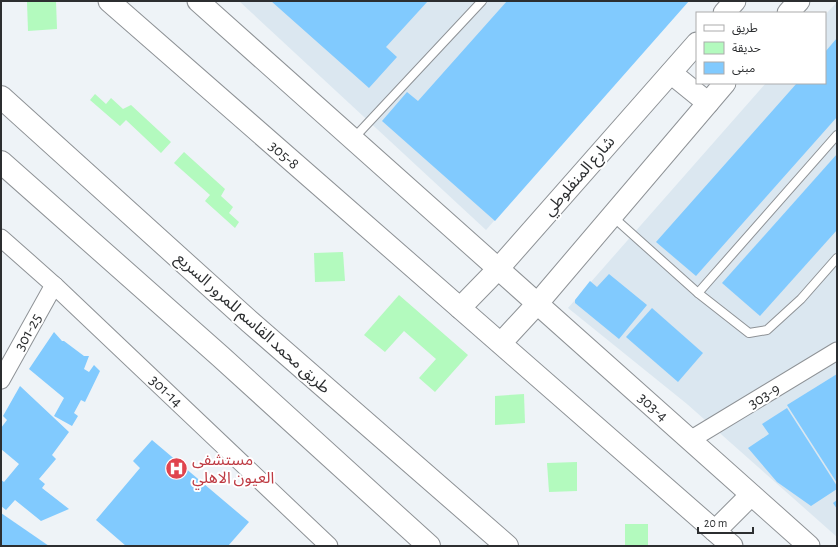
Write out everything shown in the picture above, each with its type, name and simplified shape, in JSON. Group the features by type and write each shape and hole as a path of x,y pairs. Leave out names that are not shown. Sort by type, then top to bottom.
{"highway":[{"name":"طريق محمد القاسم للمرور السريع","path":"1,97 250,322 507,546"},
{"path":"1,162 226,361 428,546"}],"street":[{"name":"305-8","path":"109,1 460,308"},
{"path":"198,1 498,269"},
{"path":"725,12 734,1"},
{"path":"789,12 799,1"},
{"name":"شارع المنفلوطي","path":"460,308 498,269 696,44"},
{"path":"671,73 708,103"},
{"path":"501,343 537,304 724,84"},
{"name":"301-14","path":"1,238 54,284 328,546"},
{"name":"303-4","path":"498,269 809,546"},
{"name":"301-25","path":"1,380 54,284"},
{"path":"460,308 732,546"},
{"name":"303-9","path":"690,440 837,351"},
{"path":"715,531 751,495"}],"lane":[{"path":"353,139 482,1"},
{"path":"698,293 837,135"},
{"path":"612,216 698,293 749,332 767,330 801,299 837,258"}],"shaded area":[{"path":"239,1 687,1 486,230"},
{"path":"837,2 837,537 687,404 568,308 765,84 826,84 826,14"}],"green space":[{"path":"56,1 57,29 28,31 27,2"},
{"path":"95,94 106,104 111,98 123,109 131,105 171,142 161,153 126,120 120,126 90,100"},
{"path":"184,152 225,189 221,196 233,207 229,213 239,222 235,228 205,201 210,195 174,163"},
{"path":"343,252 345,281 315,282 314,253"},
{"path":"399,295 468,355 435,392 419,378 436,359 404,331 385,352 364,335"},
{"path":"524,394 525,423 495,425 495,396"},
{"path":"577,462 577,491 549,492 547,463"},
{"path":"625,524 648,524 648,546 625,546"}],"building":[{"path":"271,1 428,1 386,47 397,57 369,88"},
{"path":"507,1 689,1 495,221 382,121 407,92 418,101"},
{"path":"837,38 837,117 696,276 656,242 796,84 826,84 826,51"},
{"path":"837,154 837,230 760,316 722,283"},
{"path":"609,274 647,305 619,339 575,303 575,300 590,281 597,287"},
{"path":"652,308 703,353 678,382 626,337"},
{"path":"54,332 62,341 84,356 89,356 84,369 89,372 94,365 100,371 85,402 81,400 74,413 78,416 72,426 54,416 64,398 29,369"},
{"path":"837,374 837,483 787,405"},
{"path":"20,386 69,432 52,455 56,459 39,479 45,484 42,488 69,509 41,521 15,500 6,510 1,506 1,480 4,482 19,464 1,449 1,428 7,420 3,416"},
{"path":"787,408 837,486 837,489 811,506 777,482 748,448 769,434 762,424"},
{"path":"152,440 249,522 228,546 126,546 96,520 140,468 133,461"},
{"path":"837,500 837,509 833,503"},
{"path":"1,513 49,546 1,546"}],"place":[{"name":"مستشفى العيون الاهلي","path":"176,469"}]}
